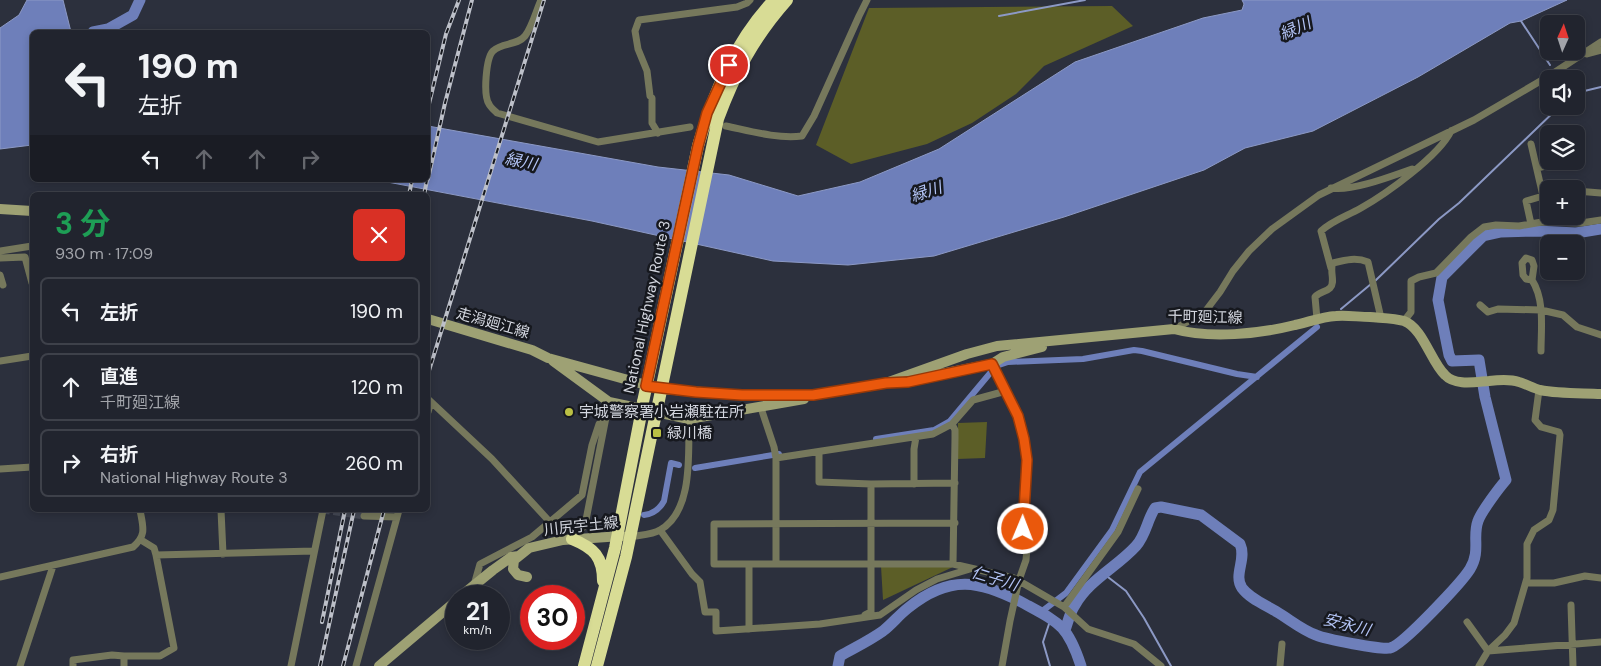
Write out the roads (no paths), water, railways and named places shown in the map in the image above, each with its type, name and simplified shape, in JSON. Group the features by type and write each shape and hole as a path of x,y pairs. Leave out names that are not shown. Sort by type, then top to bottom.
{"highway":[{"name":"National Highway Route 3","path":"597,666 624,536 658,405 718,118 731,84 760,33 787,0"},
{"name":"National Highway Route 3","path":"584,666 602,601 624,536 647,382 698,146 707,113 722,78 750,31 771,2"},
{"path":"572,539 591,548 598,558 602,567 602,601"}],"main road":[{"path":"0,209 30,211"},
{"name":"千町廻江線","path":"662,385 742,395 813,395 886,383 973,352 997,346 1174,329 1185,332 1214,334 1248,332 1337,316 1381,318 1404,322"},
{"name":"走潟廻江線","path":"430,320 532,350 548,358 610,402 688,419"},
{"path":"1404,322 1411,326 1418,334 1445,376 1454,381 1513,381 1539,390 1601,394"},
{"path":"886,383 908,382 992,364 1002,357 1066,340"},
{"name":"走潟廻江線","path":"548,358 662,385"},
{"name":"千町廻江線","path":"688,419 761,408 813,395"},
{"name":"川尻宇土線","path":"475,585 512,557 519,556 529,548 544,543 572,539 624,536"},
{"path":"519,556 514,560 513,569 518,575 527,577"},
{"path":"379,666 445,610"}],"street":[{"path":"541,0 526,35 519,42 494,50 490,56 486,98 496,113 598,142 690,127"},
{"path":"658,133 652,123 652,98 650,96 647,71 638,49 635,30 639,20 737,7 750,0"},
{"path":"726,126 767,134 802,136 814,116 858,16 867,0"},
{"path":"1174,329 1204,312 1248,251 1272,229 1319,194 1452,130 1523,92 1601,42"},
{"path":"1570,62 1601,50"},
{"path":"1317,319 1315,297 1331,288 1333,283 1321,231 1338,218 1369,203 1419,166 1446,141 1452,130"},
{"path":"1531,144 1543,196 1526,201 1531,224"},
{"path":"1331,188 1341,190 1419,166"},
{"path":"1585,192 1601,194"},
{"path":"1404,322 1410,312 1411,281 1436,273 1471,237 1484,227 1542,222 1581,223 1601,220"},
{"path":"0,251 30,246"},
{"path":"0,258 25,256 30,275"},
{"path":"1331,268 1333,263 1347,260 1362,259 1368,262 1381,318"},
{"path":"0,275 3,285"},
{"path":"1532,280 1537,287 1540,310 1541,351"},
{"path":"1480,305 1488,312 1498,309 1540,310 1563,315 1577,327 1601,335"},
{"path":"0,360 30,356"},
{"path":"992,364 1018,416 1027,460 1023,529 1027,548 1026,560 1019,580 1002,666"},
{"path":"1479,666 1488,651 1505,635 1514,623 1526,582 1529,538 1534,530 1549,520 1553,510 1560,435 1559,432 1541,427 1535,420 1539,390"},
{"path":"776,458 934,434 952,424 973,400 1006,391"},
{"path":"430,401 492,459 549,521"},
{"path":"572,539 584,525 610,402"},
{"path":"761,408 776,458 776,564"},
{"path":"474,585 480,564 532,537 582,495 592,442 599,424 605,419"},
{"path":"624,536 660,530 680,508 687,477 688,419"},
{"path":"952,424 955,430 953,564"},
{"path":"914,484 916,437"},
{"path":"819,452 819,482 871,484 955,483"},
{"path":"0,469 30,467"},
{"path":"860,618 871,612 871,484"},
{"path":"1064,607 1118,532 1138,489"},
{"path":"0,577 133,547 141,540 144,531 140,512"},
{"path":"221,512 223,554"},
{"path":"291,666 323,512"},
{"path":"356,666 398,513 364,516"},
{"path":"955,522 714,524 714,564 953,564 996,572 1019,580 1064,607 1088,629 1134,644 1162,666"},
{"path":"660,530 700,582 706,612 716,612 716,631 820,624 880,615 916,590 937,579 972,569"},
{"path":"73,666 72,660 112,655 160,656 174,648 154,548 141,540"},
{"path":"156,555 314,551"},
{"path":"749,564 749,630"},
{"path":"20,666 53,566"},
{"path":"1526,582 1554,583 1585,576 1601,578"},
{"path":"1571,605 1573,666"},
{"path":"1467,622 1488,651"},
{"path":"1488,651 1601,642"},
{"path":"1280,666 1282,644"},
{"path":"124,656 124,666"}],"water":[{"path":"27,0 63,0 70,30 30,30 30,145 0,149 0,28 19,15"},
{"name":"緑川","path":"1242,0 1567,0 1521,21 1510,23 1418,77 1313,131 1245,148 1204,170 1064,217 934,256 848,265 773,261 592,221 387,182 430,182 430,126 658,167 729,175 798,196 860,182 939,149 1075,62 1203,18 1242,10 1244,4"}],"waterway":[{"path":"103,30 133,15 140,0"},
{"path":"999,16 1085,0"},
{"path":"1521,21 1550,65"},
{"path":"1585,91 1601,87"},
{"path":"1375,281 1551,115"},
{"name":"安永川","path":"1065,630 1072,611 1081,596 1095,581 1136,546 1155,508 1161,507 1201,515 1240,544 1242,555 1239,578 1245,592 1311,633 1353,644 1385,648 1397,645 1456,587 1470,569 1475,556 1478,521 1486,506 1506,480 1485,397 1479,360 1452,361 1449,355 1438,300 1442,277 1483,236 1501,232 1576,233 1601,229"},
{"path":"1341,309 1371,284"},
{"path":"1041,612 1066,593 1112,530 1140,472 1317,327"},
{"path":"999,365 1008,362 1083,359 1134,350 1257,377"},
{"path":"876,439 934,430 950,421 991,372"},
{"path":"695,468 779,454"},
{"path":"644,515 656,511 662,504 671,463 679,465"},
{"path":"1104,574 1126,591 1144,618 1171,666"},
{"name":"仁子川","path":"838,666 840,656 883,631 923,597 952,585 965,584 994,590 1009,596 1055,621 1072,642 1081,666"},
{"path":"1050,666 1043,642 1051,618"}],"tunnel":[{"path":"337,512 364,516"}],"railway":[{"path":"430,100 446,34 459,0"},
{"path":"430,170 445,103 472,0"},
{"path":"430,368 544,0"},
{"path":"410,192 412,182"},
{"path":"425,192 427,182"},
{"path":"322,622 345,512"},
{"path":"320,666 354,512"},
{"path":"343,666 383,512"}],"place":[{"name":"宇城警察署小岩瀬駐在所","path":"569,412"},
{"name":"緑川橋","path":"657,433"}]}
